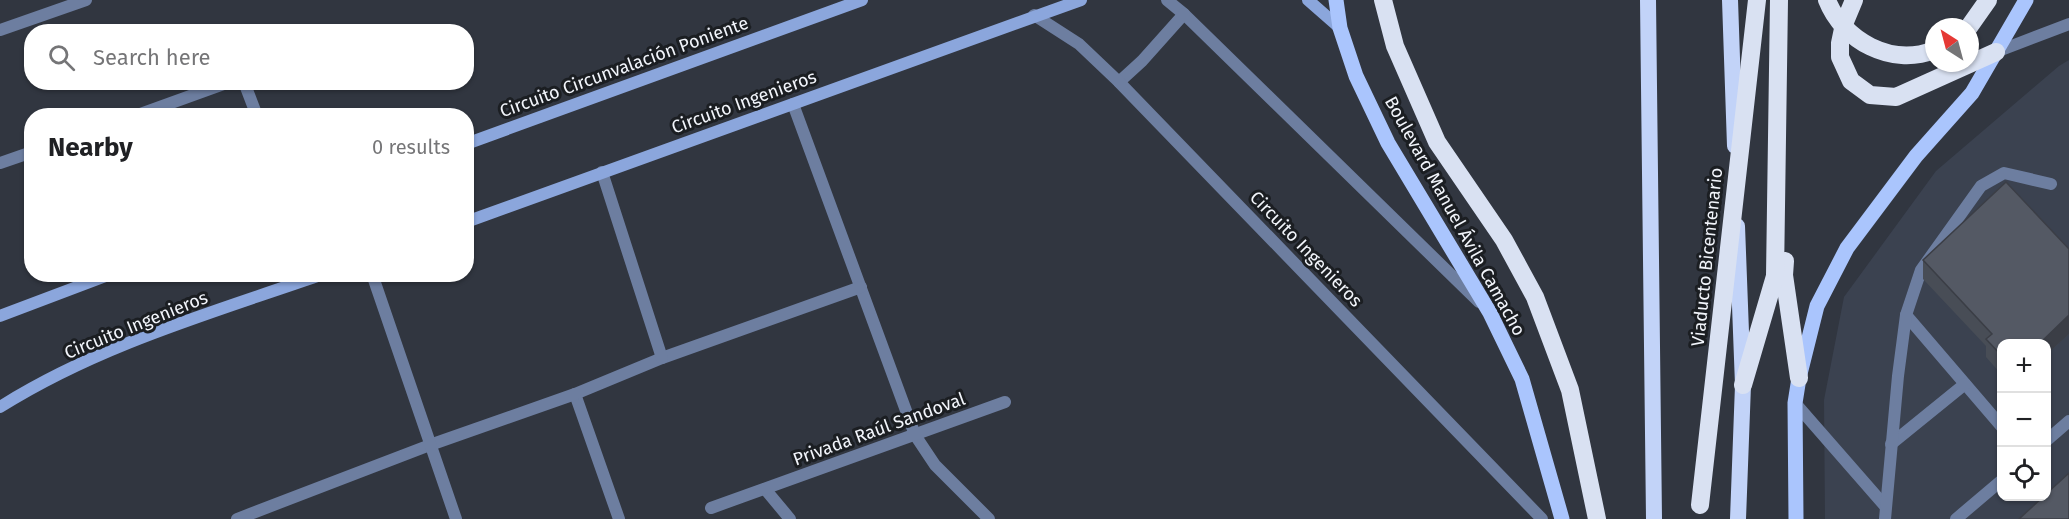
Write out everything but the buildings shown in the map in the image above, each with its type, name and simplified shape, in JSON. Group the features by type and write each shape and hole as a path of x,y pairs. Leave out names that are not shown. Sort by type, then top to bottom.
{"highway":[{"path":"1383,0 1395,46 1437,142 1504,240 1535,297 1570,390 1597,519"},
{"path":"1648,0 1654,519"},
{"path":"1730,0 1743,385 1738,519"},
{"name":"Viaducto Bicentenario","path":"1700,512 1757,0"},
{"path":"1743,385 1775,276 1779,0"},
{"path":"1789,0 1784,275 1799,378"},
{"path":"1827,0 1840,23 1873,49 1896,55 1925,54"},
{"path":"1854,0 1844,24 1840,57 1851,81 1870,95 1882,98 1902,95 1996,52"},
{"path":"1975,18 1988,0"}],"main road":[{"name":"Circuito Circunvalación Poniente","path":"474,141 862,0"},
{"name":"Circuito Ingenieros","path":"474,219 1034,15 1081,0"},
{"path":"1308,0 1340,28"},
{"name":"Boulevard Manuel Ávila Camacho","path":"1336,0 1340,28 1356,76 1388,143 1491,313 1522,379 1562,519"},
{"path":"1796,519 1795,403 1817,306 1847,248 1916,156 1972,93 2026,0"},
{"path":"0,316 90,282"},
{"name":"Circuito Ingenieros","path":"0,407 86,361 140,339 300,282"}],"street":[{"path":"0,30 86,0"},
{"path":"1167,0 1491,313"},
{"path":"1119,82 1142,61 1184,14"},
{"name":"Circuito Ingenieros","path":"1034,15 1079,44 1119,82 1542,519"},
{"path":"1996,52 2069,24"},
{"path":"157,108 207,90"},
{"path":"247,90 254,108"},
{"path":"793,104 915,435 935,465 988,519"},
{"path":"0,163 24,155"},
{"path":"602,172 662,358"},
{"path":"1885,513 1906,315 1921,270 1981,186 2004,173 2051,184"},
{"path":"375,282 456,519"},
{"path":"237,519 430,445 575,394 662,358 861,287"},
{"path":"1906,315 1997,422"},
{"path":"1891,444 1965,384"},
{"path":"575,394 619,519"},
{"name":"Privada Raúl Sandoval","path":"711,508 1005,402"},
{"path":"1795,403 1885,513"},
{"path":"2051,437 2069,421"},
{"path":"1956,519 1997,483"},
{"path":"765,489 790,519"}],"shaded area":[{"path":"2069,60 2069,519 1825,519 1824,400 1844,297 1936,171 2059,66"}]}
